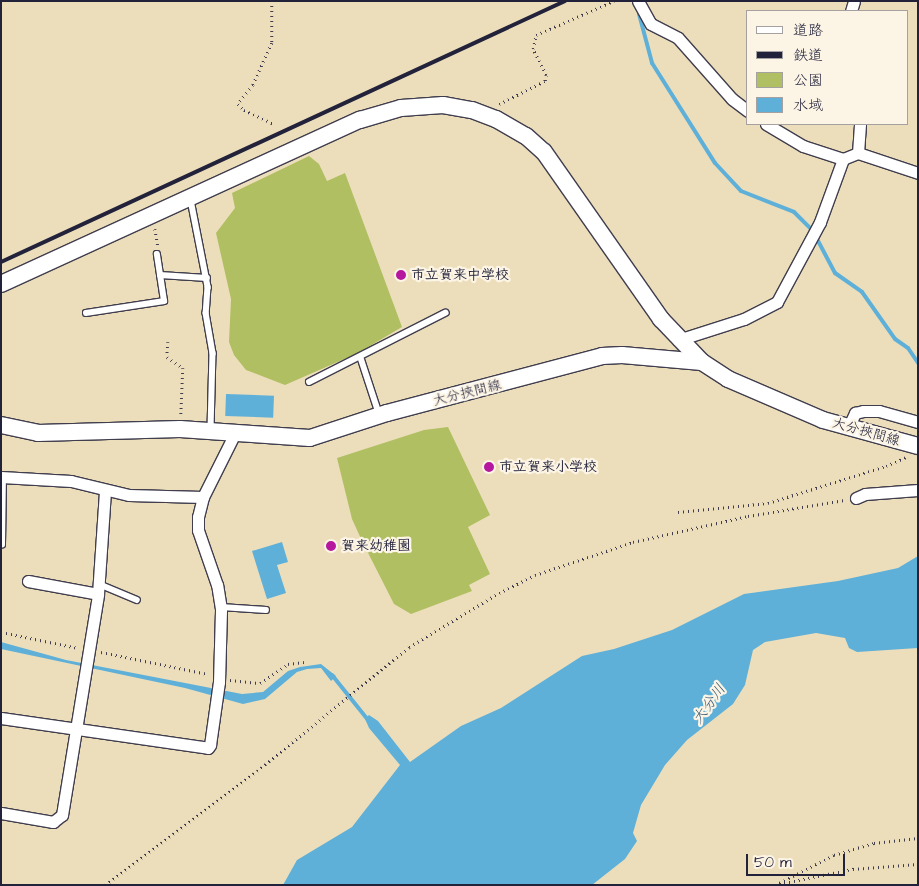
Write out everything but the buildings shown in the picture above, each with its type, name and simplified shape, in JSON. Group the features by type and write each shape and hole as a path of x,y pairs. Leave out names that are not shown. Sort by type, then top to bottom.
{"main road":[{"path":"1,284 382,112 422,105 472,110 511,127 544,152 678,340 702,362"},
{"name":"大分挾間線","path":"1,425 49,433 180,429 310,438 380,415 602,356 632,355 702,362 733,381 848,428 913,451"}],"street":[{"path":"638,1 650,24 678,38 732,99 746,110"},
{"path":"768,125 803,146 843,159 858,154 918,173"},
{"path":"858,154 860,125"},
{"path":"678,340 744,319 777,302 820,222 843,159"},
{"path":"848,428 855,413 863,411 879,412 918,422"},
{"path":"1,718 208,748 219,679 221,607 198,530 203,497 235,433"},
{"path":"2,477 70,481 129,495 203,497"},
{"path":"856,498 874,493 918,490"},
{"path":"1,813 53,822 59,820 99,589 106,491"},
{"path":"28,581 99,589"}],"lane":[{"path":"191,198 207,278 206,313 213,353 211,430"},
{"path":"86,313 164,301 157,256"},
{"path":"160,275 207,278"},
{"path":"309,382 361,358 445,314"},
{"path":"361,358 380,415"},
{"path":"2,477 2,545"},
{"path":"99,589 137,600"},
{"path":"221,607 266,610"}],"path":[{"path":"272,1 272,43 253,85 238,104 244,110 274,124"},
{"path":"493,109 546,81 533,49 536,36 614,1"},
{"path":"154,222 157,256"},
{"path":"168,342 167,357 184,372 180,429"},
{"path":"678,512 768,503 886,466 913,451"},
{"path":"105,885 165,843 257,771 409,647 499,592 534,575 634,542 748,516 856,498"},
{"path":"1,632 88,654 219,679 260,683 288,664 304,662"},
{"path":"775,885 834,855 874,843 918,838"},
{"path":"775,885 853,869 918,864"}],"green space":[{"path":"309,156 319,164 327,181 345,173 402,327 358,353 285,385 246,370 234,355 229,342 231,299 216,233 235,208 232,193"},
{"path":"448,427 490,515 468,527 490,574 469,585 472,591 411,614 394,604 362,541 352,519 337,458 424,430"}],"water":[{"path":"226,394 274,396 273,418 225,416"},
{"path":"282,542 288,562 277,565 286,593 267,599 252,551"},
{"name":"大分川","path":"918,556 918,648 857,652 849,648 845,638 816,633 765,642 753,650 745,685 733,704 687,740 665,765 641,805 633,833 637,841 625,859 592,885 283,885 297,860 352,827 400,765 369,728 365,719 369,715 378,721 410,762 461,726 501,708 582,656 614,649 672,630 744,594 838,581 898,568"},
{"path":"1,642 66,660 242,694 263,692 288,671 300,667 321,664 336,676 331,681 321,668 297,672 265,699 243,704 185,688 1,649"}],"waterway":[{"path":"639,14 652,63 715,163 741,191 794,212 812,230"},
{"path":"816,237 835,273 862,292 895,339 908,348 918,363"},
{"path":"332,675 368,720"}],"railway":[{"path":"1,262 565,1"}],"place":[{"name":"市立賀来中学校","path":"401,275"},
{"name":"市立賀来小学校","path":"489,467"},
{"name":"賀来幼稚園","path":"331,546"}]}
